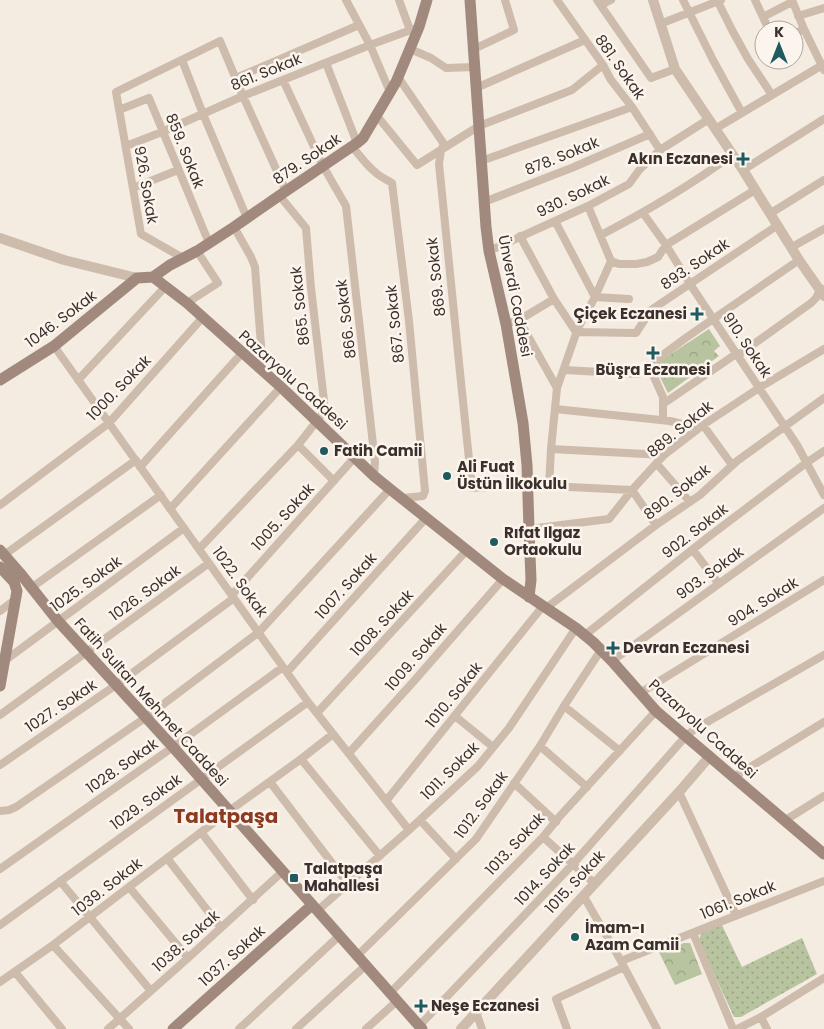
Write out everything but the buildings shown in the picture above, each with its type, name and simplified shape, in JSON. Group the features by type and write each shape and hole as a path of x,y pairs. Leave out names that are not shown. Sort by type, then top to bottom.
{"main road":[{"name":"879. Sokak","path":"153,277 234,227 364,138 398,78 410,49 414,28 427,0"},
{"name":"Ünverdi Caddesi","path":"470,0 472,50 489,251 506,324 524,423 531,580 529,597"},
{"name":"Pazaryolu Caddesi","path":"153,277 187,303 374,476 503,578 585,635 612,661 656,711 824,854"},
{"path":"137,278 153,277"},
{"name":"1046. Sokak","path":"0,380 54,346 137,278"},
{"name":"Fatih Sultan Mehmet Caddesi","path":"2,552 58,621 173,747 421,1028"},
{"path":"0,567 14,582 17,591 0,680"},
{"name":"1037. Sokak","path":"173,1029 315,908"}],"street":[{"path":"346,0 370,45 390,92"},
{"path":"399,0 414,28"},
{"path":"472,50 514,30 505,0"},
{"name":"881. Sokak","path":"557,0 660,150"},
{"path":"611,0 599,3 651,78 676,69"},
{"path":"653,0 676,69 771,213 799,260 823,292 811,303 737,355 662,404"},
{"path":"683,0 712,60 742,113"},
{"path":"660,24 719,0 732,30 772,96"},
{"path":"755,0 764,20"},
{"path":"763,17 792,1 800,20"},
{"path":"798,16 824,8"},
{"path":"236,78 359,25"},
{"name":"861. Sokak","path":"126,146 282,80 414,28"},
{"path":"715,129 823,66 804,29"},
{"name":"865. Sokak","path":"182,60 220,40 282,193 306,228 324,401 324,411 317,422"},
{"path":"476,88 585,40"},
{"path":"410,49 431,58 446,68 474,67"},
{"path":"182,60 247,218"},
{"name":"926. Sokak","path":"182,60 116,92 141,234 183,258"},
{"path":"326,63 355,145"},
{"path":"377,116 417,165 478,126 572,90 603,65"},
{"name":"869. Sokak","path":"398,78 444,144 439,164 449,277 472,488 527,485"},
{"name":"866. Sokak","path":"282,80 323,166 346,206 375,462 374,476"},
{"name":"859. Sokak","path":"119,110 148,98 209,243"},
{"path":"481,161 632,107"},
{"name":"930. Sokak","path":"489,251 588,206 629,184 640,169 660,150 709,119"},
{"path":"743,170 824,119"},
{"name":"878. Sokak","path":"484,202 574,167 650,134"},
{"name":"867. Sokak","path":"355,145 373,170 392,183 409,321 426,491 423,496 403,498"},
{"path":"601,235 643,213 732,155"},
{"path":"133,188 178,170"},
{"path":"771,213 824,180"},
{"path":"588,206 612,261 619,264 636,264 647,262 658,256 666,246 755,190"},
{"name":"910. Sokak","path":"643,213 797,445 824,495"},
{"path":"555,221 595,297"},
{"name":"893. Sokak","path":"576,332 636,333 651,310 778,224"},
{"path":"234,227 255,267 262,358 259,369"},
{"path":"792,248 824,229"},
{"path":"520,236 554,299 576,332"},
{"path":"0,238 64,260 137,278"},
{"path":"187,303 218,283 197,251"},
{"path":"564,370 638,374 645,371 687,337 799,260"},
{"path":"549,487 557,388 576,332 612,261"},
{"path":"78,380 166,286"},
{"path":"595,297 629,299"},
{"path":"506,324 519,320 554,299"},
{"name":"1000. Sokak","path":"0,505 109,423 202,317"},
{"path":"519,320 557,388"},
{"name":"1022. Sokak","path":"54,346 308,702 409,830"},
{"name":"889. Sokak","path":"528,529 609,519 664,455 700,427 759,388 824,349"},
{"path":"2,552 138,463 242,353"},
{"path":"649,366 664,397 662,404 663,420"},
{"path":"170,509 281,388"},
{"name":"890. Sokak","path":"544,607 700,495 732,465 824,398"},
{"path":"555,409 663,420 700,427 732,465"},
{"path":"199,549 298,445 317,422"},
{"path":"298,445 334,481"},
{"path":"551,449 664,455"},
{"name":"902. Sokak","path":"585,635 824,450"},
{"name":"1005. Sokak","path":"233,596 355,457"},
{"path":"656,464 690,502"},
{"path":"527,485 632,490 656,525"},
{"path":"0,811 16,807 145,718 259,632 390,489"},
{"path":"31,588 161,495"},
{"name":"903. Sokak","path":"612,661 824,508"},
{"name":"1007. Sokak","path":"285,670 426,518"},
{"name":"1025. Sokak","path":"3,662 184,528"},
{"name":"1008. Sokak","path":"317,714 466,550"},
{"path":"694,550 718,583"},
{"name":"1026. Sokak","path":"0,715 209,563"},
{"name":"1009. Sokak","path":"349,753 503,578"},
{"name":"904. Sokak","path":"640,693 824,580"},
{"name":"1027. Sokak","path":"0,765 116,685 233,596"},
{"path":"0,612 16,599"},
{"name":"1010. Sokak","path":"386,801 544,607"},
{"name":"1011. Sokak","path":"315,908 348,884 478,766 509,728 576,628"},
{"name":"1012. Sokak","path":"357,956 476,839 540,746 601,650"},
{"name":"1014. Sokak","path":"421,1028 573,864 686,736 824,655"},
{"name":"1028. Sokak","path":"0,869 285,670"},
{"name":"1029. Sokak","path":"0,924 308,702"},
{"path":"564,706 620,751"},
{"name":"1013. Sokak","path":"366,1029 393,997 543,837 656,711"},
{"path":"455,716 493,747"},
{"path":"734,777 824,722"},
{"name":"1039. Sokak","path":"0,982 54,945 228,811 333,734"},
{"path":"540,746 587,787"},
{"name":"1015. Sokak","path":"461,1029 710,756"},
{"path":"301,758 380,856"},
{"path":"270,782 348,884"},
{"path":"514,783 556,822"},
{"path":"679,792 736,915"},
{"path":"784,821 824,796"},
{"path":"420,820 456,859"},
{"path":"201,832 253,900"},
{"path":"543,837 594,883"},
{"path":"167,858 221,928"},
{"name":"1038. Sokak","path":"108,1029 282,872"},
{"path":"60,881 151,991"},
{"name":"1061. Sokak","path":"567,1029 556,999 622,964 692,933 824,881"},
{"path":"129,887 188,958"},
{"path":"583,895 657,1029"},
{"path":"692,933 733,1029"},
{"path":"239,1029 340,936"},
{"path":"54,945 129,1029"},
{"path":"296,1029 365,966"},
{"path":"15,972 62,1029"},
{"path":"737,1029 761,1017 824,978"},
{"path":"476,1012 482,1029"},
{"path":"761,1017 767,1029"}],"green space":[{"path":"709,329 720,346 714,351 719,356 668,393 654,365"},
{"path":"721,923 742,967 802,938 817,974 741,1017 734,1017 699,941 701,933"},
{"path":"684,943 690,943 702,974 675,985 659,952"}],"place":[{"name":"Akın Eczanesi","path":"743,159"},
{"name":"Çiçek Eczanesi","path":"697,314"},
{"name":"Büşra Eczanesi","path":"653,353"},
{"name":"Fatih Camii","path":"324,451"},
{"name":"Ali Fuat Üstün İlkokulu","path":"447,476"},
{"name":"Rıfat Ilgaz Ortaokulu","path":"494,542"},
{"name":"Devran Eczanesi","path":"613,648"},
{"name":"Talatpaşa Mahallesi","path":"294,878"},
{"name":"İmam-ı Azam Camii","path":"575,937"},
{"name":"Neşe Eczanesi","path":"421,1006"}],"district":[{"name":"Talatpaşa","path":"226,816"}]}
